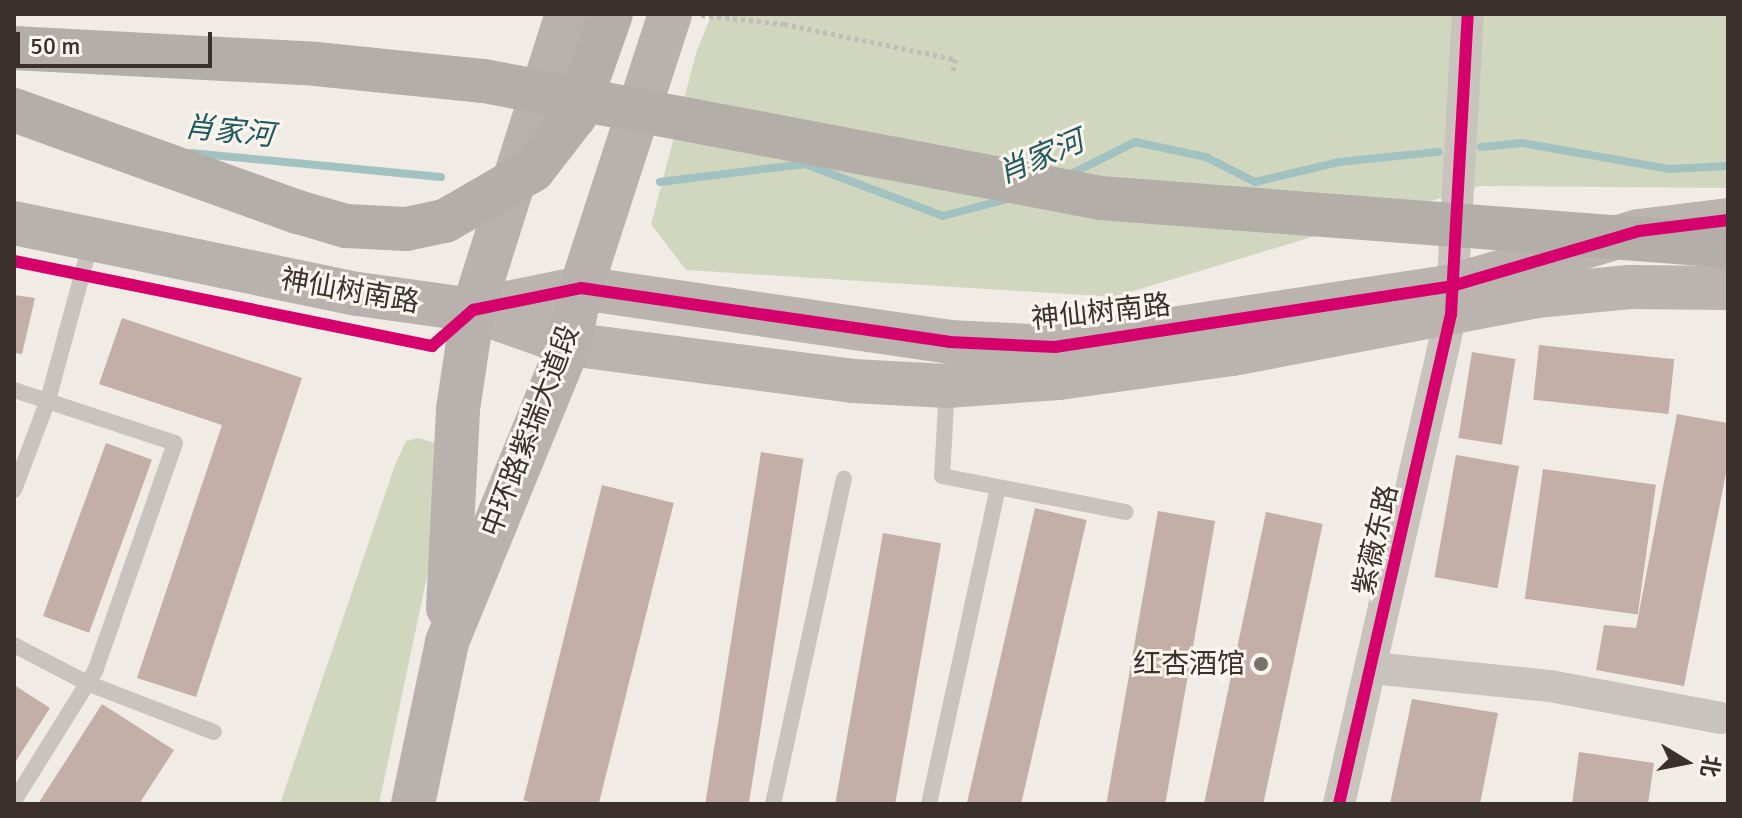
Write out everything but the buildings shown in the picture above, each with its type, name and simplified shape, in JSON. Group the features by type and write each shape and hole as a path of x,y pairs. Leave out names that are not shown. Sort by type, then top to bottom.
{"highway":[{"path":"14,110 298,212 346,226 406,229 445,221 533,170 575,116 611,14"},
{"path":"14,48 316,64 484,81 1101,198 1728,246"}],"main road":[{"path":"447,642 458,409 473,310 567,14"},
{"name":"中环路紫瑞大道段","path":"413,804 447,642 569,344 581,288 670,14"},
{"name":"神仙树南路","path":"14,223 91,242 358,294 473,310 581,288 948,364 1055,347 1452,300 1639,231 1728,220"},
{"path":"1452,300 1630,287 1728,288"},
{"path":"473,310 569,344 853,381 948,364"}],"street":[{"name":"紫薇东路","path":"1339,804 1372,668 1452,300 1468,14"},
{"path":"1372,668 1550,686 1721,718"}],"lane":[{"path":"14,490 48,400 91,242"},
{"path":"948,364 942,476 1125,512"},
{"path":"14,390 175,443 87,683 14,801"},
{"path":"773,804 844,479"},
{"path":"929,804 998,488"},
{"path":"14,645 87,683 214,732"}],"path":[{"path":"692,14 886,44 955,59 953,72"}],"green space":[{"path":"712,14 1728,14 1728,188 1480,186 1114,297 686,270 651,224 697,50"},
{"path":"418,438 454,448 379,804 280,804 395,465 406,441"}],"waterway":[{"name":"肖家河","path":"1069,175 1135,142 1206,157 1255,182 1339,162 1438,152"},
{"name":"肖家河","path":"1481,147 1522,143 1669,169 1728,166"},
{"name":"肖家河","path":"191,153 441,177"},
{"name":"肖家河","path":"660,182 805,164 943,216 1008,199"}],"cycle path":[{"path":"1339,804 1451,314 1468,14"},
{"path":"14,261 432,346 473,310 581,288 949,342 1055,347 1452,286 1639,231 1728,220"}],"place":[{"name":"红杏酒馆","path":"1261,664"}]}
